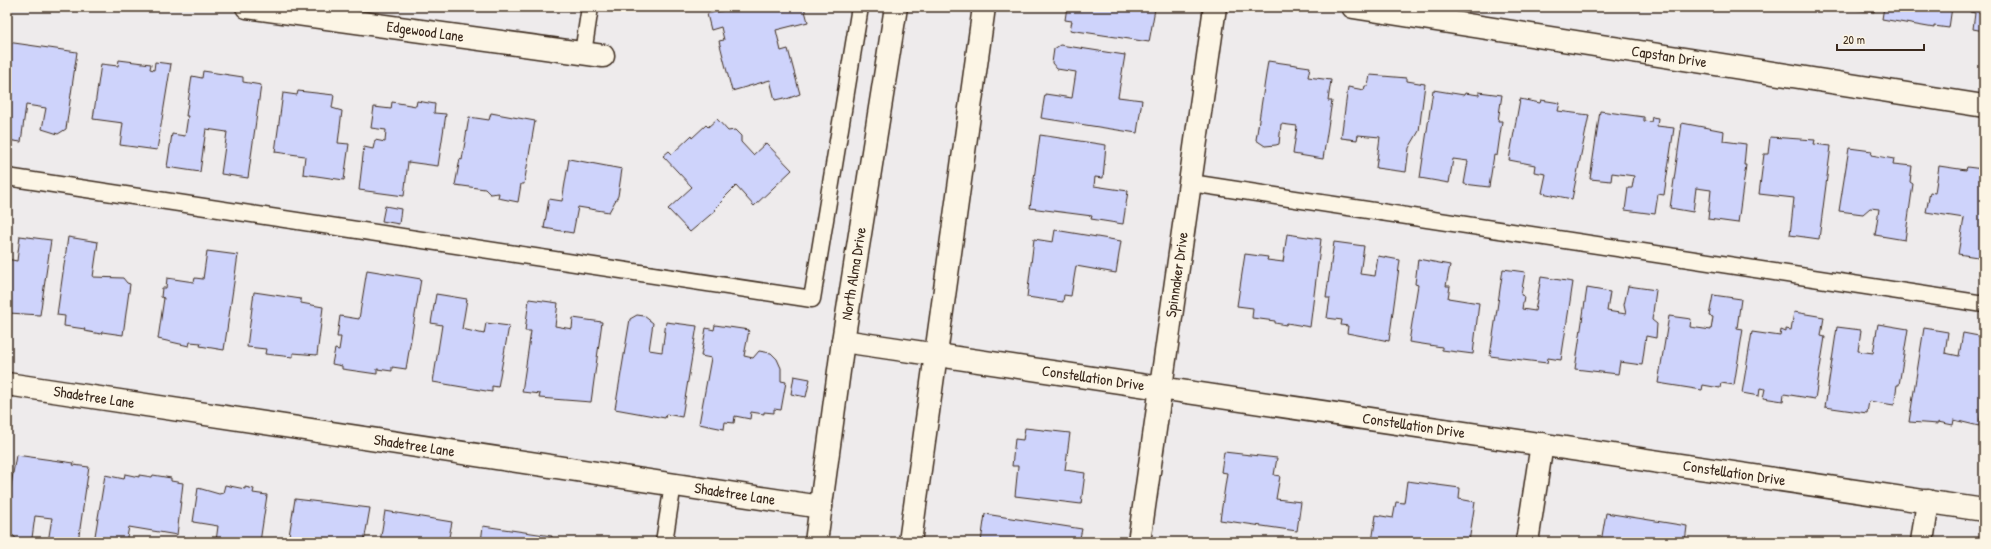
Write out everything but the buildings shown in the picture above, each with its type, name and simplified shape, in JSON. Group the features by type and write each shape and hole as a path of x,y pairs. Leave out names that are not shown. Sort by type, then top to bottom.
{"street":[{"name":"Edgewood Lane","path":"247,7 593,54"},
{"name":"North Alma Drive","path":"816,542 843,341 896,7"},
{"path":"910,542 984,7"},
{"name":"Spinnaker Drive","path":"1139,542 1215,7"},
{"name":"Capstan Drive","path":"1353,7 1984,106"},
{"name":"Constellation Drive","path":"843,341 1984,510"},
{"name":"Shadetree Lane","path":"7,384 821,507"},
{"path":"1527,542 1542,444"},
{"path":"1922,542 1928,501"}],"lane":[{"path":"590,7 593,54"},
{"path":"7,176 812,299 860,7"},
{"path":"1191,183 1984,304"},
{"path":"664,542 673,484"}]}
